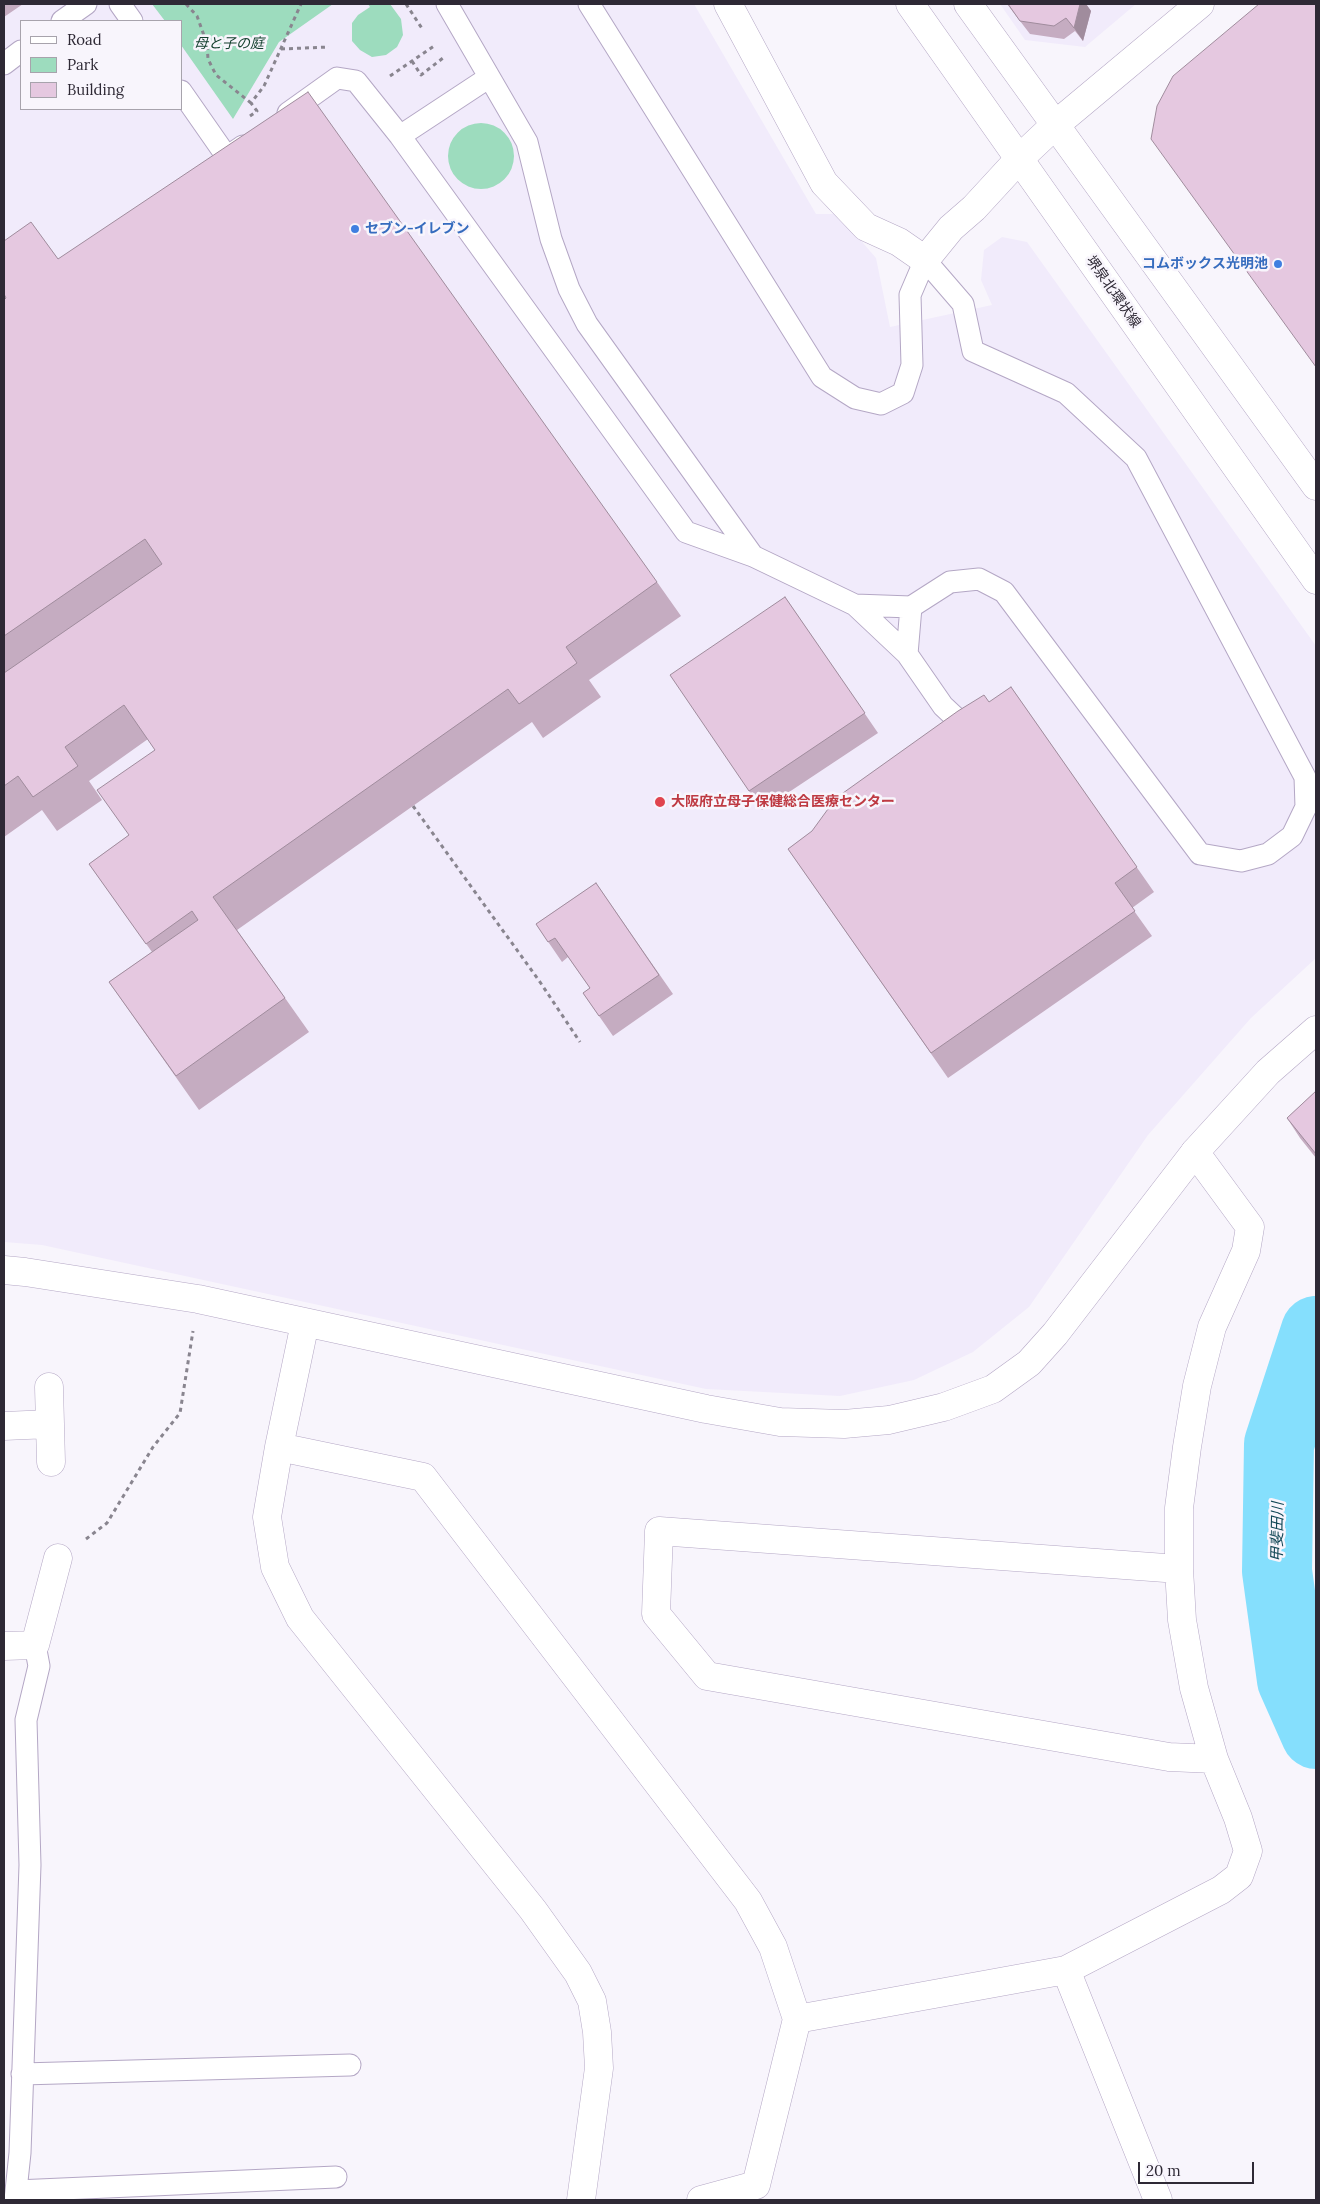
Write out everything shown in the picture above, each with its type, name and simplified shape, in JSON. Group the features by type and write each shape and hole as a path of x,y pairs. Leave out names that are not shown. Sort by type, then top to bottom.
{"street":[{"path":"728,4 824,183 866,227 899,242 925,260 951,228 974,208 1020,158 1054,126 1200,4"},
{"name":"堺泉北環状線","path":"910,4 1316,580"},
{"path":"968,4 1054,126 1316,486"},
{"path":"4,1270 198,1299 706,1409 780,1422 844,1424 889,1420 944,1407 993,1389 1029,1363 1055,1334 1195,1152 1268,1072 1316,1030"},
{"path":"797,2019 1066,1970 1221,1890 1239,1876 1248,1851 1238,1818 1214,1759 1194,1688 1182,1620 1179,1569 1179,1508 1197,1386 1212,1327 1246,1251 1250,1227 1195,1152"},
{"path":"305,1323 279,1447 267,1517 275,1567 300,1618 533,1910 578,1973 592,2001 597,2032 599,2068 581,2200"},
{"path":"48,1387 51,1462"},
{"path":"4,1426 50,1424"},
{"path":"279,1447 423,1477 748,1901 774,1947 797,2019 756,2185 701,2200"},
{"path":"1179,1569 659,1531 656,1614 707,1676 1169,1756 1214,1759"},
{"path":"4,1646 35,1645 58,1558"},
{"path":"1066,1970 1158,2200"}],"lane":[{"path":"63,20 86,4"},
{"path":"120,4 131,20"},
{"path":"447,4 488,78 527,142 551,239 569,289 587,324 753,556"},
{"path":"589,4 822,377 856,398 881,404 903,393 912,365 910,295 925,260 963,304 973,351 1066,393 1136,458 1305,777 1306,807 1292,836 1268,854 1241,861 1200,854 1004,592 978,579 950,582 911,607 856,605"},
{"path":"4,64 20,52"},
{"path":"182,92 228,157 261,124 337,78 356,81 400,136 686,532 753,556 856,605 907,654 943,706 976,736"},
{"path":"400,136 488,78"},
{"path":"907,654 911,607"},
{"path":"35,1645 40,1666 26,1720 30,1865 20,2153 16,2195 336,2177"},
{"path":"22,2074 350,2065"}],"path":[{"path":"186,4 197,16 207,44 208,59 216,75 252,103 261,124"},
{"path":"252,103 264,86 301,4"},
{"path":"406,4 425,32"},
{"path":"383,82 434,46 429,39"},
{"path":"281,49 338,46"},
{"path":"412,61 421,75 444,58"},
{"path":"413,806 540,982 580,1042"},
{"path":"58,1558 75,1548 107,1523 153,1447 180,1413 193,1331"}],"shaded area":[{"name":"大阪府立母子保健総合医療センター","path":"4,4 694,4 816,214 838,214 876,258 890,327 992,305 981,280 984,250 1002,237 1027,242 1316,646 1316,958 1251,1018 1148,1135 1029,1307 973,1352 914,1380 840,1396 706,1389 42,1245 4,1242"},
{"path":"1000,4 1136,4 1085,47 1025,40"}],"green space":[{"name":"母と子の庭","path":"152,4 333,4 279,42 233,119 182,46 182,20 164,20"},
{"path":"368,4 390,4 401,19 403,35 397,47 386,55 372,57 360,50 352,41 352,23 358,15 370,7"},
{"path":"474,123 488,123 500,128 509,137 514,149 512,169 505,180 488,189 474,189 462,184 453,175 448,163 448,149 453,137 462,128"}],"building":[{"path":"1008,4 1080,4 1074,28 1066,18 1054,26 1020,21"},
{"name":"コムボックス光明池","path":"1259,4 1316,4 1316,367 1151,139 1157,106 1173,76"},
{"path":"308,92 657,582 566,647 577,663 519,704 508,689 213,897 285,998 176,1076 109,982 198,920 192,911 146,944 89,864 129,835 97,790 155,750 124,705 65,747 78,766 33,797 18,776 4,786 4,673 162,564 145,539 4,636 4,300 6,298 4,294 4,241 31,222 58,259"},
{"path":"785,597 865,713 749,791 670,675"},
{"path":"1011,687 1137,867 1115,883 1135,911 931,1053 788,849 812,831 836,798 958,711 984,695 989,702"},
{"path":"596,883 659,975 599,1016 583,993 590,988 555,938 548,942 536,924"},
{"path":"1316,1091 1316,1154 1287,1118"}],"waterway":[{"name":"甲斐田川","path":"1316,1331 1279,1444 1277,1571 1292,1680 1316,1734"}],"place":[{"name":"セブン-イレブン","path":"355,229"},
{"name":"コムボックス光明池","path":"1278,264"},
{"name":"大阪府立母子保健総合医療センター","path":"660,802"}]}
